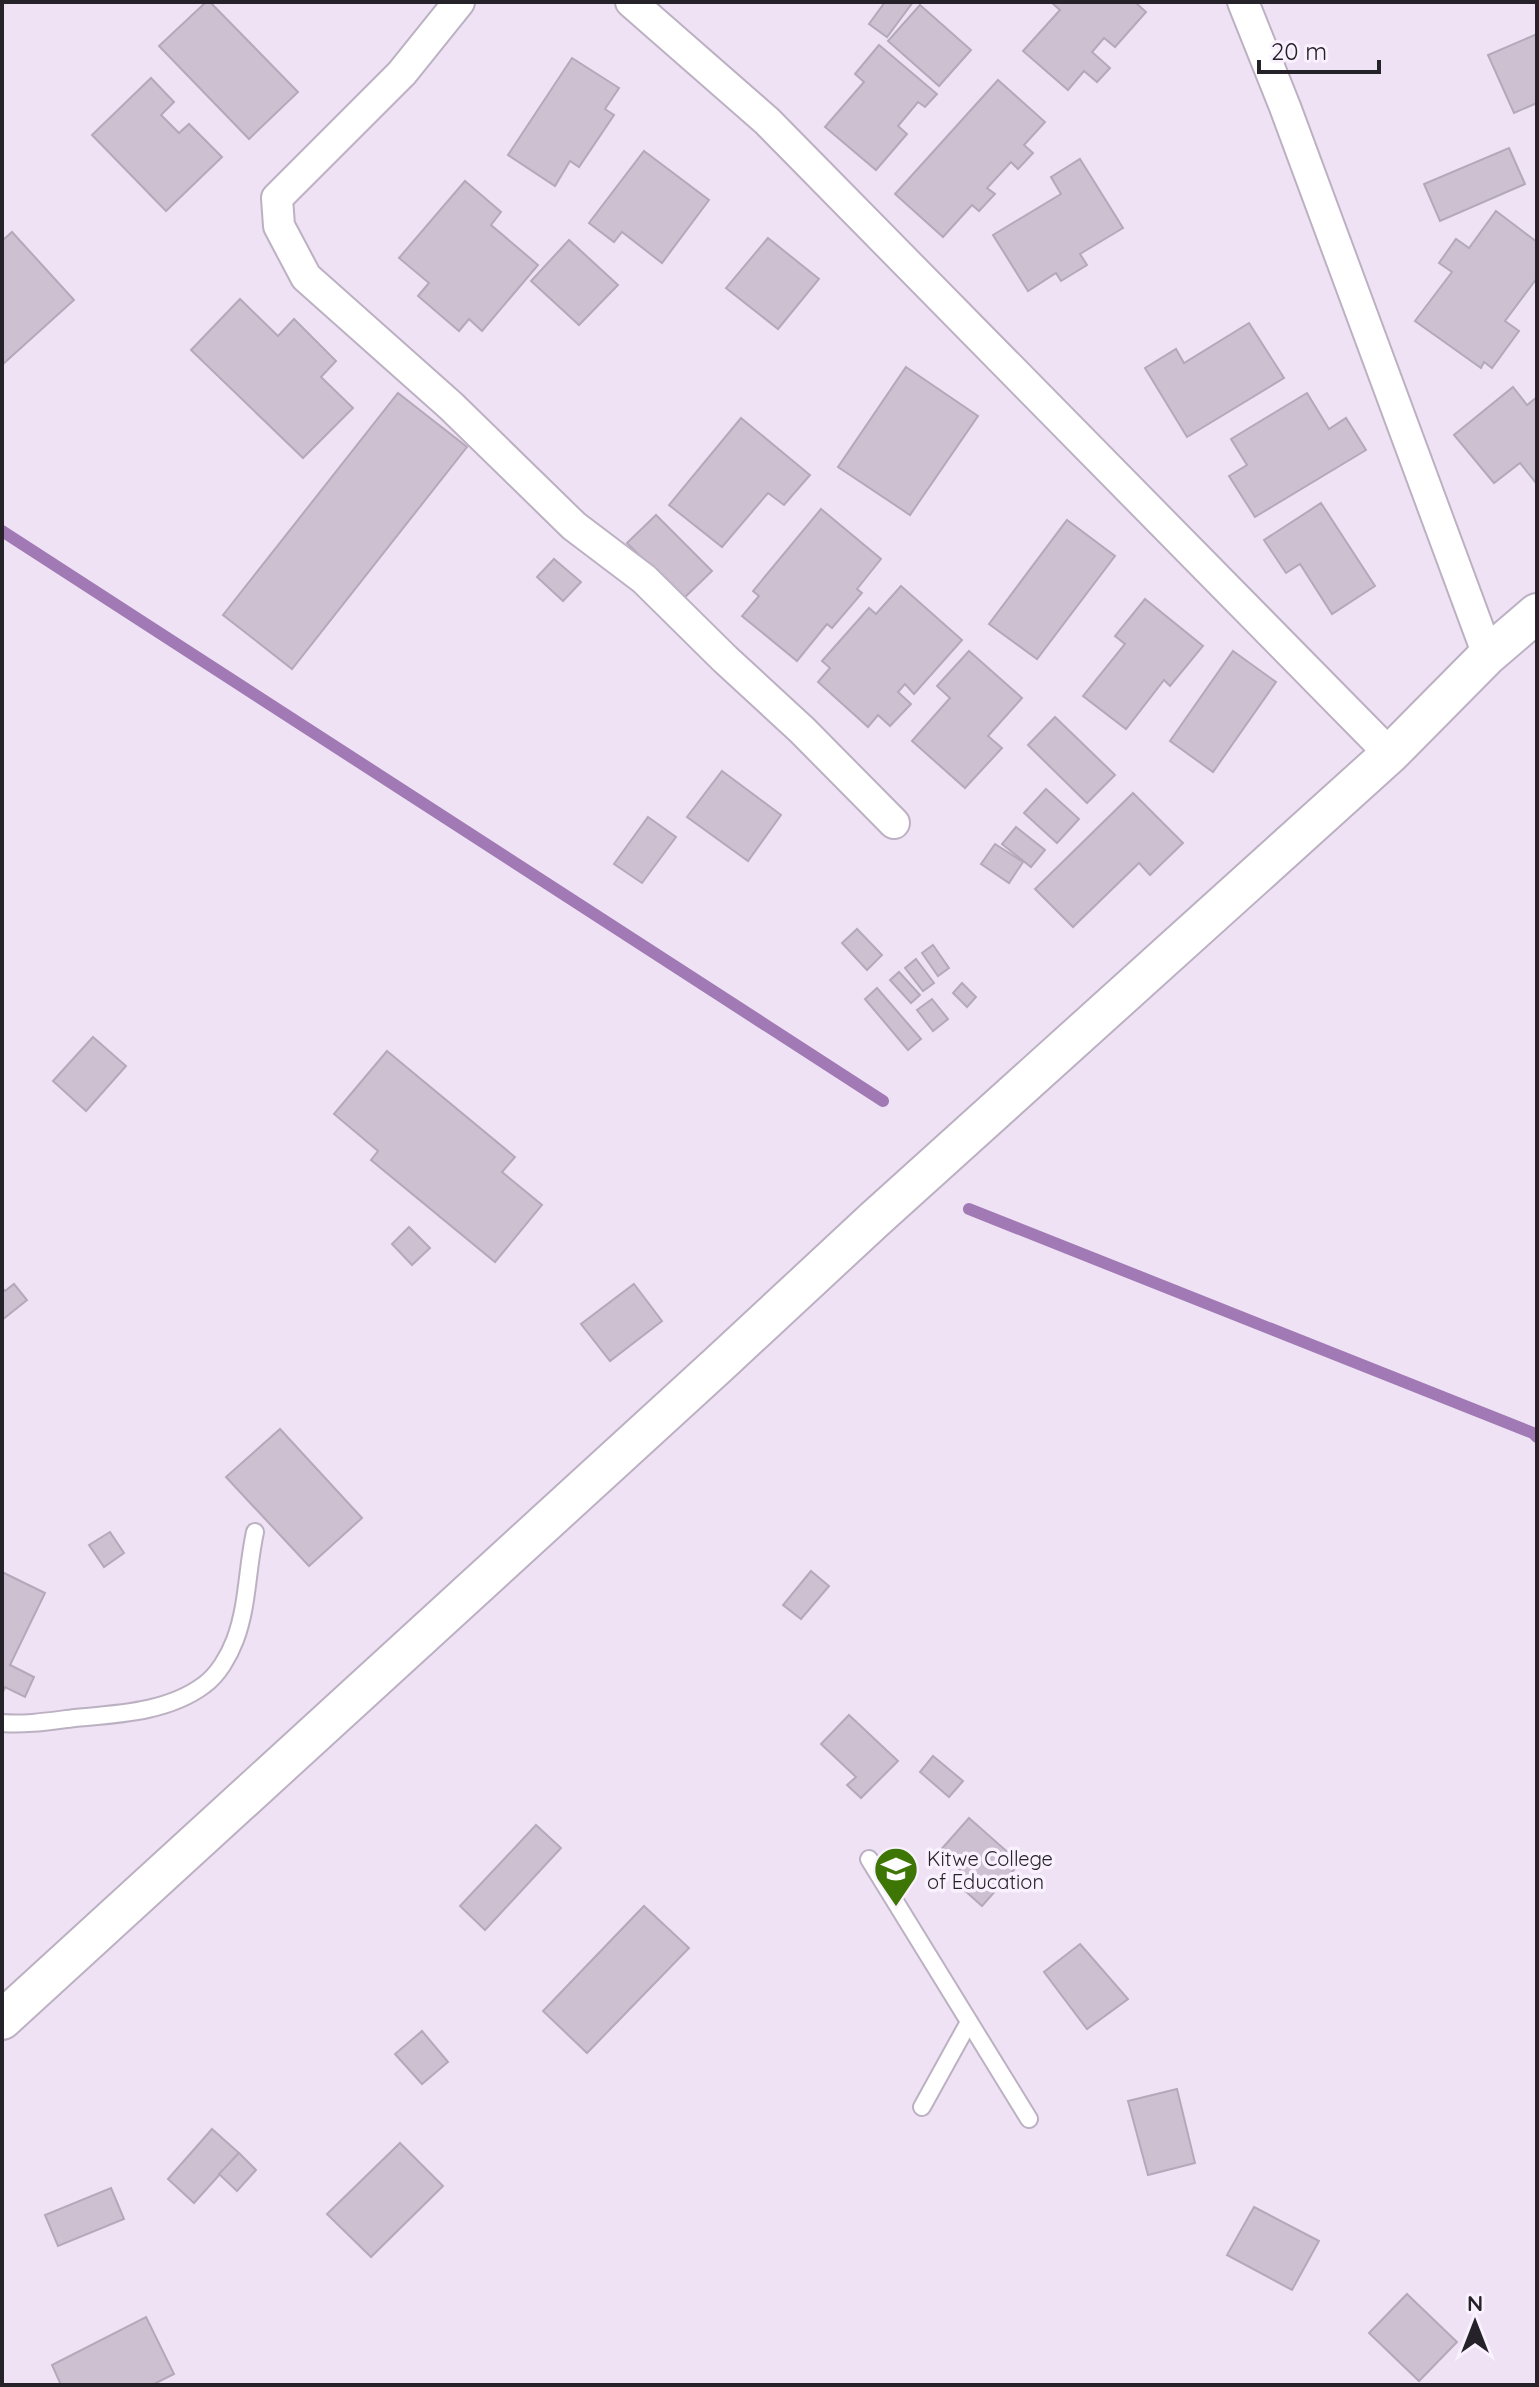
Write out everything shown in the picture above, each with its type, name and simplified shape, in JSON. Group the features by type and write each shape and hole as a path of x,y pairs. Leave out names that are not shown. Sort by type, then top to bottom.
{"street":[{"path":"459,2 402,73 277,198 279,226 306,277 451,406 574,526 644,579 894,823"},
{"path":"631,2 767,121 1390,754"},
{"path":"1243,2 1285,107 1488,655"},
{"path":"2,2020 887,1208 1390,754 1488,655 1537,613"}],"lane":[{"path":"2,1723 23,1724 126,1713 177,1701 205,1684 223,1665 235,1640 243,1611 248,1560 255,1532"},
{"path":"869,1859 1029,2119"},
{"path":"922,2107 969,2022"}],"building":[{"path":"206,2 210,2 298,92 249,139 159,46"},
{"path":"885,2 913,2 887,37 869,24"},
{"path":"1051,2 1135,2 1146,12 1115,47 1104,38 1092,52 1110,68 1097,82 1084,71 1068,90 1023,51 1060,10"},
{"path":"920,5 971,50 939,86 888,41"},
{"path":"1537,34 1537,103 1514,113 1488,55"},
{"path":"879,45 937,94 925,107 918,102 898,126 907,134 876,170 825,127 864,82 855,74"},
{"path":"572,58 619,88 605,109 614,115 579,167 570,161 555,186 508,155"},
{"path":"151,78 174,102 161,115 179,133 189,124 222,157 166,211 92,135"},
{"path":"998,80 1045,122 1024,145 1033,153 1018,169 1011,162 987,188 995,194 979,211 972,205 943,237 895,194"},
{"path":"1509,148 1525,184 1440,221 1424,184"},
{"path":"644,151 709,200 662,263 622,232 614,242 589,223"},
{"path":"1080,159 1123,228 1080,254 1087,265 1061,281 1056,273 1028,291 993,235 1061,194 1051,177"},
{"path":"465,181 501,212 491,225 538,265 482,331 469,319 459,331 418,296 429,283 399,258"},
{"path":"1496,211 1537,242 1537,278 1505,321 1519,331 1492,368 1484,362 1481,368 1415,321 1452,272 1439,263 1456,239 1469,248"},
{"path":"12,232 74,300 2,365 2,241"},
{"path":"768,238 819,279 778,329 726,288"},
{"path":"569,240 618,285 579,325 531,281"},
{"path":"240,299 278,336 294,319 336,361 321,377 353,408 303,458 191,350"},
{"path":"1249,323 1284,378 1187,437 1145,368 1176,349 1184,363"},
{"path":"906,367 978,416 910,515 838,467"},
{"path":"1513,387 1527,405 1537,397 1536,483 1520,463 1494,483 1454,435"},
{"path":"398,393 467,447 292,669 223,615"},
{"path":"1307,393 1329,429 1346,418 1366,450 1255,517 1229,476 1247,465 1231,439"},
{"path":"741,418 810,475 784,505 768,493 722,547 669,505"},
{"path":"1321,503 1375,586 1332,614 1300,564 1286,573 1264,540"},
{"path":"821,509 881,559 857,589 862,593 832,628 827,624 797,661 742,616 759,596 753,591"},
{"path":"656,515 712,571 683,599 627,543"},
{"path":"1067,520 1115,556 1037,659 989,624"},
{"path":"554,559 581,582 563,601 537,577"},
{"path":"901,586 962,640 914,694 905,684 898,692 911,704 890,726 878,715 868,727 818,682 830,668 822,661 869,608 876,614"},
{"path":"1145,599 1203,646 1170,686 1164,680 1126,729 1083,696 1125,644 1115,636"},
{"path":"969,651 1022,698 988,736 1002,748 965,788 912,741 950,698 937,686"},
{"path":"1233,651 1276,682 1213,772 1170,741"},
{"path":"1055,717 1115,775 1087,803 1028,745"},
{"path":"722,771 781,815 748,861 687,817"},
{"path":"1046,789 1079,819 1057,843 1024,813"},
{"path":"1133,793 1183,843 1150,875 1139,863 1073,927 1035,889"},
{"path":"648,817 676,837 642,883 614,864"},
{"path":"1016,827 1045,850 1031,867 1002,844"},
{"path":"995,844 1023,862 1009,883 981,864"},
{"path":"857,929 882,955 867,970 842,943"},
{"path":"933,945 949,968 938,976 922,953"},
{"path":"916,959 934,983 923,991 905,968"},
{"path":"899,972 920,995 911,1003 890,980"},
{"path":"962,983 976,997 967,1007 953,993"},
{"path":"877,988 921,1039 908,1050 865,999"},
{"path":"932,999 948,1019 933,1031 917,1010"},
{"path":"93,1037 126,1066 86,1111 53,1081"},
{"path":"387,1051 515,1157 502,1172 542,1205 495,1262 371,1160 378,1151 334,1114"},
{"path":"409,1227 430,1248 412,1265 392,1244"},
{"path":"14,1284 27,1300 2,1320 2,1288 5,1291"},
{"path":"634,1284 662,1321 610,1361 581,1324"},
{"path":"280,1429 362,1518 309,1566 226,1477"},
{"path":"110,1532 124,1553 104,1567 89,1545"},
{"path":"811,1571 829,1586 801,1619 783,1605"},
{"path":"2,1572 45,1593 10,1665 34,1677 25,1697 5,1687 2,1694"},
{"path":"849,1715 898,1761 861,1798 847,1785 856,1777 821,1744"},
{"path":"933,1756 963,1781 949,1797 920,1772"},
{"path":"969,1818 1020,1863 982,1906 964,1890 975,1883 939,1852"},
{"path":"536,1825 561,1848 485,1930 460,1906"},
{"path":"644,1906 689,1948 587,2053 543,2011"},
{"path":"1080,1944 1128,1999 1087,2029 1044,1972"},
{"path":"422,2031 448,2062 422,2084 395,2054"},
{"path":"1177,2089 1195,2163 1148,2175 1128,2101"},
{"path":"212,2129 239,2153 194,2203 168,2179"},
{"path":"400,2143 443,2186 371,2257 327,2214"},
{"path":"239,2153 256,2170 237,2191 219,2174"},
{"path":"111,2188 124,2219 58,2246 45,2215"},
{"path":"1254,2207 1319,2241 1292,2290 1227,2255"},
{"path":"1407,2294 1457,2342 1419,2381 1369,2333"},
{"path":"146,2317 174,2374 152,2385 61,2385 52,2365"}],"waterway":[{"path":"2,531 883,1101"},
{"path":"969,1209 1537,1437"}],"place":[{"name":"Kitwe College of Education","path":"896,1908"}]}
